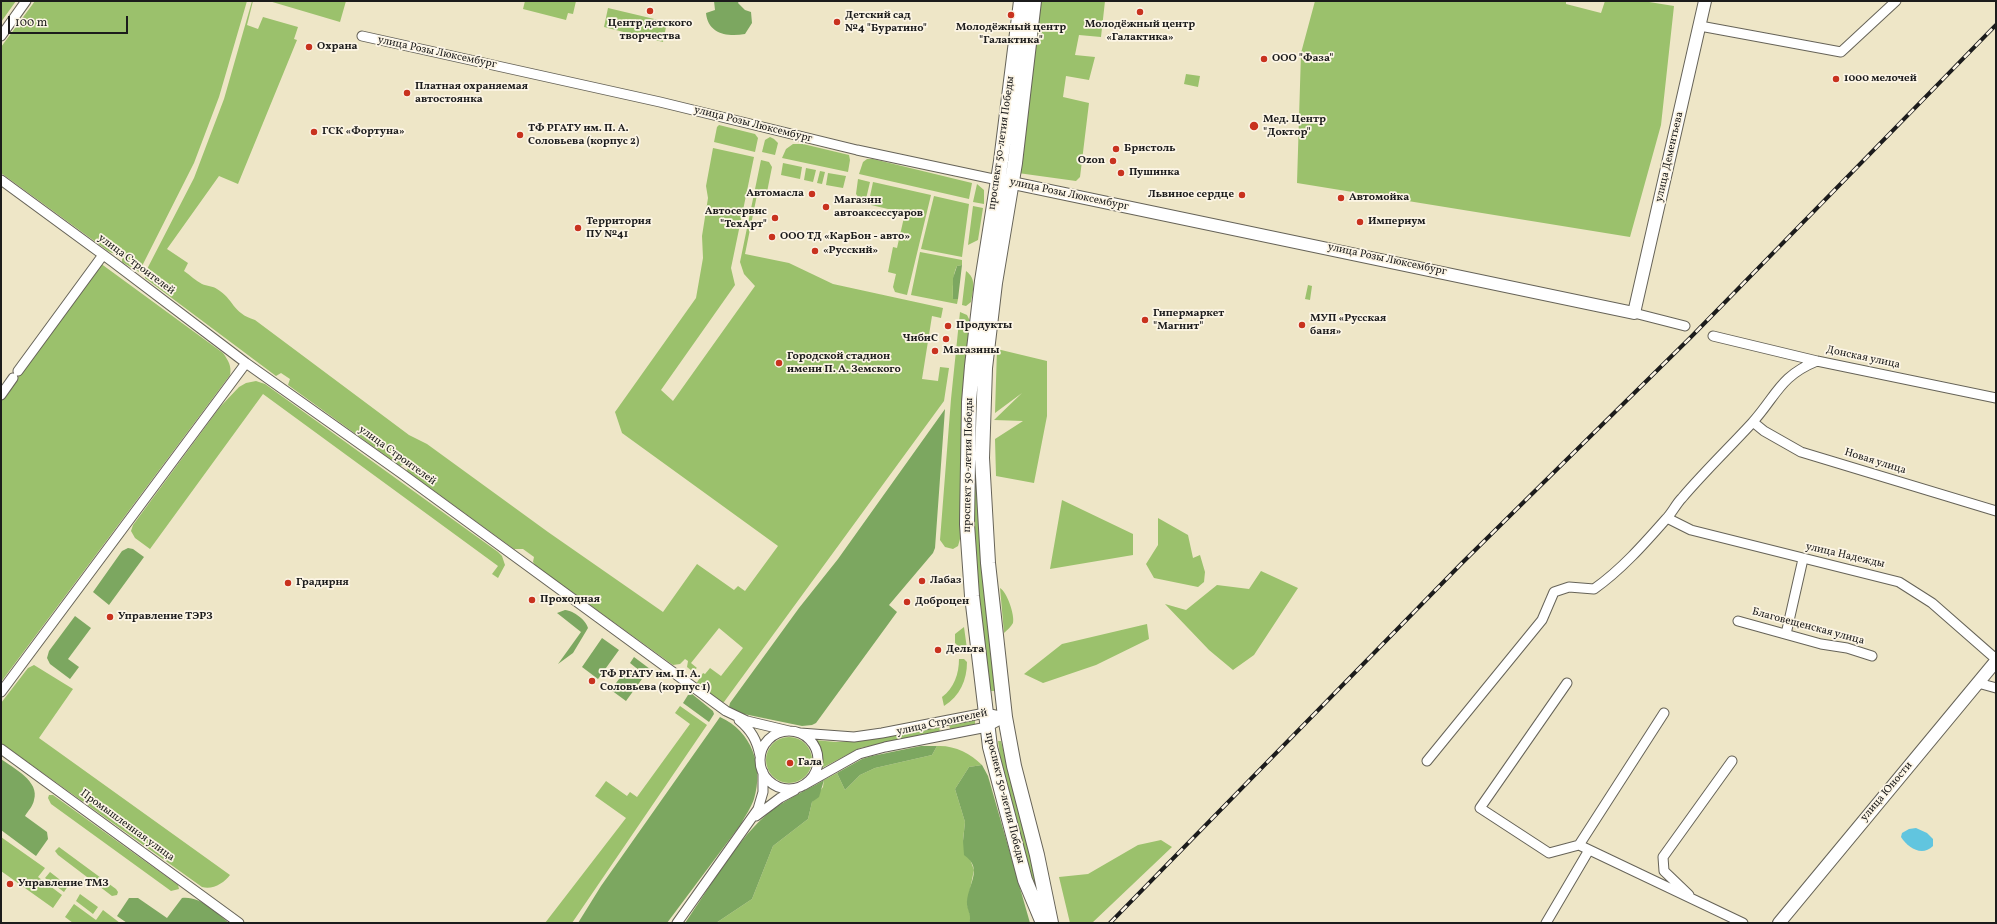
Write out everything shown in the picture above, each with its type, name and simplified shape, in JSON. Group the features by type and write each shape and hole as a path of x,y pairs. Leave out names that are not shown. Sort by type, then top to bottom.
{"main road":[{"name":"проспект 50-летия Победы","path":"1021,1 1005,182 985,368 982,458 988,563 1005,717 1014,766 1037,855 1051,923"},
{"name":"проспект 50-летия Победы","path":"1034,1 1005,182 977,317 969,402 968,544 972,596 985,712 995,770 1025,880 1043,923"}],"street":[{"path":"1,36 26,1"},
{"name":"улица Дементьева","path":"1634,313 1705,1"},
{"path":"1700,26 1841,52 1896,1"},
{"name":"улица Розы Люксембург","path":"362,36 660,102 857,150 1634,313 1685,326"},
{"name":"улица Строителей","path":"1,180 246,363 401,473 622,636 737,718 789,731"},
{"path":"1,395 103,255"},
{"name":"Донская улица","path":"1713,336 1817,361 1996,398"},
{"path":"1427,761 1542,620 1554,592 1569,587 1594,589 1613,575 1667,518 1680,499 1753,422 1791,375 1817,361"},
{"path":"1,692 246,363"},
{"name":"Новая улица","path":"1753,422 1764,431 1801,452 1996,511"},
{"name":"улица Надежды","path":"1667,518 1691,530 1899,582 1932,604 1996,660"},
{"path":"1786,634 1803,559"},
{"name":"Благовещенская улица","path":"1738,621 1821,644 1847,648 1872,656"},
{"name":"улица Юности","path":"1779,923 1996,660"},
{"path":"1567,683 1480,808 1549,853 1579,845 1743,923"},
{"path":"1978,683 1996,688"},
{"name":"улица Строителей","path":"800,733 833,736 868,736 985,712 1005,717"},
{"path":"1579,845 1664,713"},
{"name":"улица Строителей","path":"751,821 771,804 849,759 864,752 987,727 1005,717"},
{"path":"677,923 720,860 751,821 762,800 763,772 755,738 752,732 737,718"},
{"path":"760,760 762,749 768,740 778,733 789,731 800,733 810,740 816,749 818,760 816,771 811,780 801,787 790,789 779,787 769,781 763,772"},
{"name":"Промышленная улица","path":"1,749 239,923"},
{"path":"1696,901 1664,871 1664,856 1732,761"},
{"path":"1546,923 1589,850"}],"green space":[{"path":"1,1 16,1 1,22"},
{"path":"35,1 247,1 219,97 194,163 139,272 122,262 122,254 116,250 112,253 108,251 1,173 1,47"},
{"path":"252,1 247,25 258,29 263,17 298,27 294,39 297,40 238,184 219,176 167,249 188,263 184,271 195,280 223,293 242,314 255,320 409,435 427,444 548,532 663,612 697,564 734,590 738,586 745,591 778,546 622,433 615,412 696,298 703,258 702,236 708,198 706,186 713,148 754,157 731,268 735,285 661,390 673,401 755,286 744,274 740,262 761,160 769,162 772,167 766,197 757,195 745,254 789,263 833,284 943,308 941,318 932,316 922,379 938,381 940,367 949,368 944,401 724,702 722,703 696,684 703,673 705,674 710,668 721,676 743,648 719,628 691,663 697,668 692,671 687,667 688,661 685,659 680,664 673,665 536,566 533,562 534,557 523,549 514,549 407,471 408,467 404,464 400,466 288,385 290,379 281,373 276,376 145,278 145,273 194,178 224,99"},
{"path":"269,1 346,1 340,22"},
{"path":"525,1 576,1 573,14 568,13 566,20 523,9"},
{"path":"714,1 739,1 738,3 745,10 751,12 752,23 745,34 725,34 714,30 710,26 706,13 715,10"},
{"path":"1039,1 1105,1 1101,37 1079,35 1075,55 1095,57 1089,80 1066,76 1063,97 1089,103 1080,177 1076,181 1018,173"},
{"path":"1315,1 1566,1 1566,4 1601,13 1605,1 1643,1 1674,6 1661,125 1630,237 1297,183 1301,53"},
{"path":"608,8 667,22 663,42 604,27"},
{"path":"1186,74 1200,76 1198,87 1184,84"},
{"path":"719,125 755,134 758,138 755,152 714,142 717,127"},
{"path":"770,137 778,143 775,155 762,152 765,140"},
{"path":"793,144 803,144 849,155 850,160 848,172 782,158 786,149"},
{"path":"867,159 873,159 972,183 969,199 859,174 863,162"},
{"path":"783,163 802,167 800,179 781,175"},
{"path":"806,168 816,170 813,182 804,180"},
{"path":"820,171 825,172 822,184 817,183"},
{"path":"828,173 846,176 843,188 826,185"},
{"path":"858,179 870,182 866,199 859,198 856,194"},
{"path":"873,182 931,195 907,295 895,292 893,287 896,274 888,272 893,247 897,248 905,213 871,205 869,201"},
{"path":"977,184 984,190 984,204 973,202"},
{"path":"934,196 969,204 962,257 921,249"},
{"path":"973,206 983,208 978,240 968,245"},
{"path":"920,252 962,260 962,265 957,266 955,270 953,286 953,299 958,299 957,304 911,295"},
{"path":"100,263 223,353 230,366 230,375 1,682 1,401"},
{"path":"962,265 958,299 953,299 953,278 957,266"},
{"path":"966,271 972,278 973,289 971,302 966,306 962,305"},
{"path":"1308,285 1312,286 1310,300 1305,299"},
{"path":"990,287 981,563 995,691 990,691 976,564 973,482 974,402"},
{"path":"960,312 967,315 970,321 964,402 960,539 958,546 953,549 945,547 940,540 951,399"},
{"path":"997,349 1047,361 1047,416 1034,483 996,476 995,439 1023,421 994,420 1022,393 995,413"},
{"path":"256,381 265,384 498,552 502,556 505,565 498,578 492,574 498,566 263,394 150,549 135,538 131,531 133,525 220,407 239,387 246,383"},
{"path":"945,409 935,548 933,553 889,605 897,612 816,723 802,726 739,713 729,707 730,703 799,608 838,559"},
{"path":"1062,500 1133,534 1133,555 1050,569"},
{"path":"1158,518 1188,535 1193,558 1200,555 1205,572 1204,582 1198,587 1154,578 1146,564 1158,545"},
{"path":"128,548 133,549 144,557 109,605 93,592 122,551"},
{"path":"1261,571 1298,588 1254,655 1233,670 1209,650 1165,604 1186,610 1217,585 1249,589"},
{"path":"1000,588 1003,590 1008,599 1012,609 1013,619 1013,623 1004,633"},
{"path":"565,610 579,616 588,628 573,653 558,664 581,632 557,613"},
{"path":"75,616 91,628 68,659 79,667 70,679 50,664 47,658 49,651"},
{"path":"1147,624 1149,639 1096,665 1043,683 1024,674 1062,644"},
{"path":"964,627 967,649 959,647 955,643 955,634"},
{"path":"602,638 619,650 598,679 582,667"},
{"path":"634,657 650,669 645,675 630,663"},
{"path":"959,659 964,659 967,662 966,675 962,687 950,702 944,706 942,697 953,685 958,670"},
{"path":"34,665 73,689 39,738 230,875 225,881 214,887 202,887 1,743 1,703 28,668"},
{"path":"627,668 642,679 626,701 611,690"},
{"path":"692,694 713,711 714,714 709,722 683,703 688,695"},
{"path":"680,706 707,725 572,923 545,923 626,818 595,796 606,781 627,796 630,792 637,797 690,724 675,713"},
{"path":"720,717 731,723 740,731 753,751 756,763 757,787 750,809 741,824 667,923 578,923 601,886"},
{"path":"975,719 975,724 950,729 949,724"},
{"path":"939,726 940,732 860,748 822,768 821,751 814,740 836,742 858,741"},
{"path":"784,737 794,737 806,743 811,751 811,769 806,777 798,782 784,783 776,780 769,773 766,765 766,755 769,747 776,740"},
{"path":"998,741 1001,741 1039,893 1036,895 1002,769"},
{"path":"921,746 937,746 932,755 875,768 860,775 845,790 837,773 862,759"},
{"path":"937,746 956,748 967,753 982,765 969,767 955,789 965,822 963,840 974,870 967,904 971,918 969,923 716,923 752,899 773,846 808,819 812,802 823,787 824,780 837,773 845,790 860,775 875,768 932,755"},
{"path":"1,759 24,776 33,787 35,793 32,806 25,816 47,832 48,839 36,856 1,830"},
{"path":"982,765 988,776 1030,923 969,923 970,914 967,905 967,898 974,872 970,860 964,855 963,841 965,822 955,789 969,767"},
{"path":"824,780 819,797 812,802 808,819 773,846 752,899 716,923 685,923 732,853 753,828 778,806"},
{"path":"49,795 53,795 178,885 179,889 171,891 51,804 48,798"},
{"path":"1,837 45,868 38,877 62,895 53,908 1,871"},
{"path":"1161,840 1172,847 1092,923 1070,923 1059,877 1088,874 1138,845"},
{"path":"59,847 116,889 118,892 117,895 112,896 58,855 55,851"},
{"path":"50,872 68,886 64,892 45,878"},
{"path":"80,894 98,907 93,914 76,901"},
{"path":"129,898 138,898 167,918 182,898 189,898 202,902 229,923 127,923 117,916"},
{"path":"74,904 96,920 103,910 120,923 73,923 65,917"}],"water":[{"path":"1916,828 1927,833 1933,839 1933,846 1924,851 1920,851 1907,845 1901,837 1902,833 1909,829"}],"railway":[{"path":"1110,923 1462,563 1691,337 1996,25"}],"place":[{"name":"Центр детского творчества","path":"650,11"},
{"name":"Молодёжный центр «Галактика»","path":"1140,12"},
{"name":"Молодёжный центр \"Галактика\"","path":"1011,15"},
{"name":"Детский сад №4 \"Буратино\"","path":"837,22"},
{"name":"Охрана","path":"309,47"},
{"name":"ООО \"Фаза\"","path":"1264,59"},
{"name":"1000 мелочей","path":"1836,79"},
{"name":"Платная охраняемая автостоянка","path":"407,93"},
{"name":"Мед. Центр \"Доктор\"","path":"1254,126"},
{"name":"ГСК «Фортуна»","path":"314,132"},
{"name":"ТФ РГАТУ им. П. А. Соловьева (корпус 2)","path":"520,135"},
{"name":"Бристоль","path":"1116,149"},
{"name":"Ozon","path":"1113,161"},
{"name":"Пушинка","path":"1121,173"},
{"name":"Автомасла","path":"812,194"},
{"name":"Львиное сердце","path":"1242,195"},
{"name":"Автомойка","path":"1341,198"},
{"name":"Магазин автоаксессуаров","path":"826,207"},
{"name":"Автосервис \"ТехАрт\"","path":"775,218"},
{"name":"Империум","path":"1360,222"},
{"name":"Территория ПУ №41","path":"578,228"},
{"name":"ООО ТД «КарБон - авто»","path":"772,237"},
{"name":"«Русский»","path":"815,251"},
{"name":"Гипермаркет \"Магнит\"","path":"1145,320"},
{"name":"МУП «Русская баня»","path":"1302,325"},
{"name":"Продукты","path":"948,326"},
{"name":"ЧибиС","path":"946,339"},
{"name":"Магазины","path":"935,351"},
{"name":"Городской стадион имени П. А. Земского","path":"779,363"},
{"name":"Лабаз","path":"922,581"},
{"name":"Градирня","path":"288,583"},
{"name":"Проходная","path":"532,600"},
{"name":"Доброцен","path":"907,602"},
{"name":"Управление ТЭРЗ","path":"110,617"},
{"name":"Дельта","path":"938,650"},
{"name":"ТФ РГАТУ им. П. А. Соловьева (корпус 1)","path":"592,681"},
{"name":"Гала","path":"790,763"},
{"name":"Управление ТМЗ","path":"10,884"}]}
